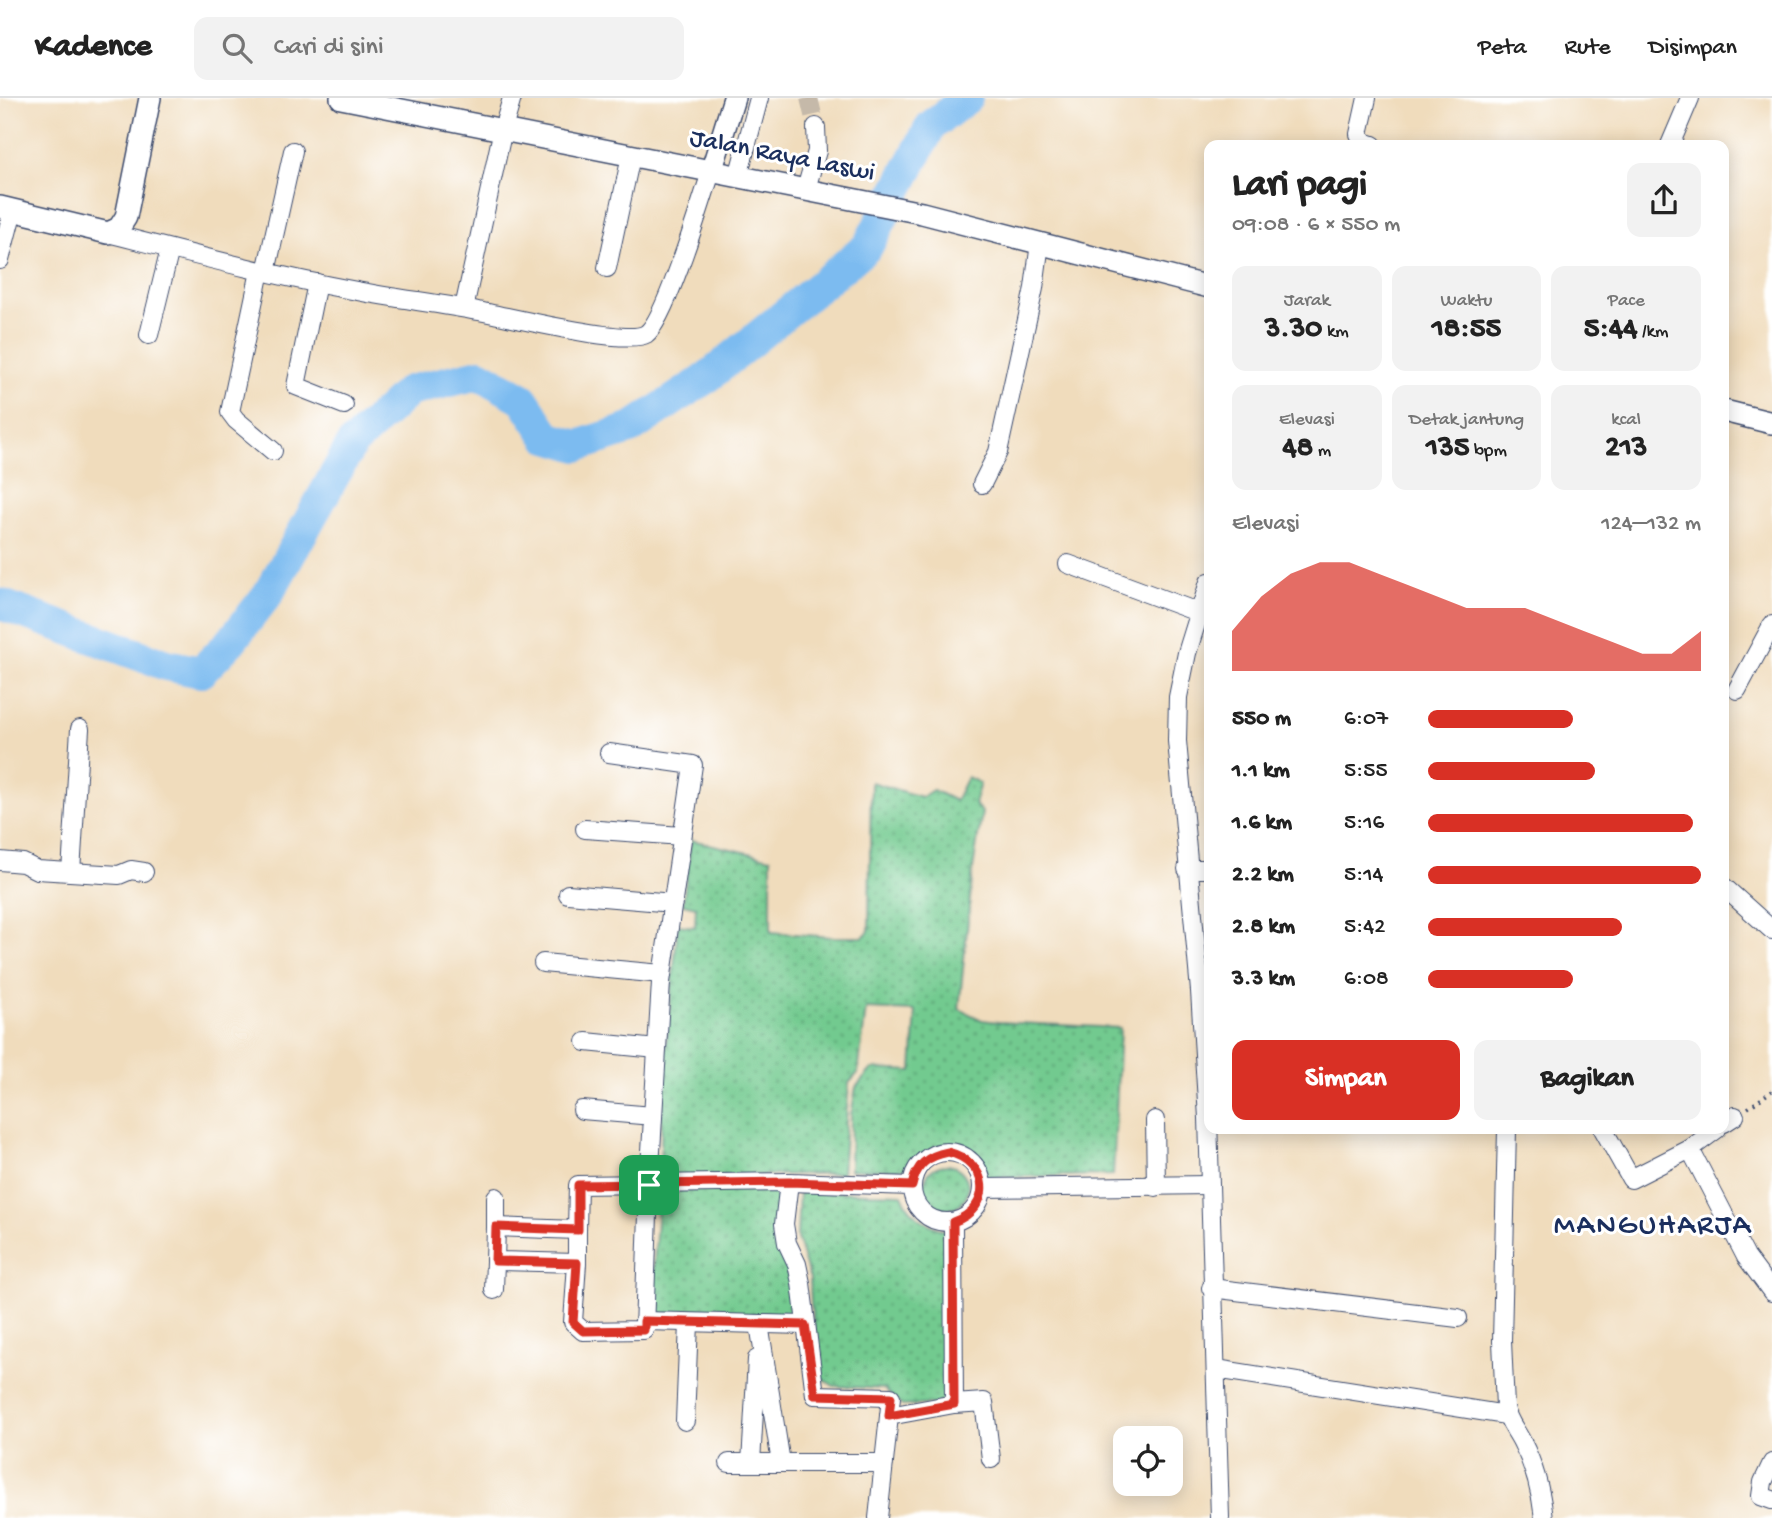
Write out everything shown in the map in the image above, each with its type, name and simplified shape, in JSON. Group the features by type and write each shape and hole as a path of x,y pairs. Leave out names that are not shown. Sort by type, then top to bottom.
{"main road":[{"path":"6,209 108,233 119,228 125,217 150,98"},
{"name":"Jalan Raya Laswi","path":"341,98 922,213 1204,286"},
{"path":"711,172 734,98"},
{"path":"1729,412 1772,423"}],"street":[{"path":"464,308 512,98"},
{"path":"738,177 760,98"},
{"path":"1363,140 1367,98"},
{"path":"1672,140 1690,98"},
{"path":"806,189 817,151 816,127"},
{"path":"273,451 230,412 293,151"},
{"path":"607,268 631,156"},
{"path":"108,233 317,283 624,338 638,337 648,332 678,270 711,172"},
{"path":"0,260 6,209"},
{"path":"982,484 998,452 1034,288 1040,243"},
{"path":"149,335 170,248"},
{"path":"317,283 296,386 344,405"},
{"path":"1068,564 1200,613"},
{"path":"1204,599 1187,653 1178,697 1177,741 1187,869 1204,994"},
{"path":"1738,690 1772,625"},
{"path":"71,872 80,729"},
{"path":"609,754 693,765 662,974 649,1185 644,1330 583,1331 573,1322 578,1185 649,1185 789,1182 912,1186"},
{"path":"585,829 682,836"},
{"path":"0,861 23,863 37,870 119,875 131,870 144,872"},
{"path":"1187,869 1204,869"},
{"path":"1729,891 1772,930"},
{"path":"568,894 673,903"},
{"path":"543,962 662,974"},
{"path":"586,1042 657,1049"},
{"path":"582,1110 653,1116"},
{"path":"1155,1120 1156,1186"},
{"path":"1208,1134 1220,1518"},
{"path":"1507,1134 1502,1341 1506,1415 1523,1444 1540,1485 1544,1518"},
{"path":"1606,1134 1631,1179 1690,1149 1710,1134"},
{"path":"1690,1149 1746,1257 1772,1292"},
{"path":"948,1152 961,1155 972,1163 980,1175 982,1188 980,1200 974,1210 953,1222 937,1221 924,1214 915,1201 912,1186 915,1173 923,1162 935,1154 948,1152"},
{"path":"789,1182 784,1224 787,1243 797,1264 815,1395 891,1397 878,1518"},
{"path":"982,1188 1209,1185"},
{"path":"494,1290 496,1197"},
{"path":"953,1222 954,1404"},
{"path":"496,1227 578,1230"},
{"path":"495,1261 577,1263"},
{"path":"1212,1288 1458,1318"},
{"path":"644,1321 805,1325"},
{"path":"685,1421 689,1323"},
{"path":"751,1463 759,1324"},
{"path":"759,1324 781,1463"},
{"path":"1216,1368 1506,1415"},
{"path":"889,1416 954,1404 984,1402 992,1459"},
{"path":"730,1463 884,1463"},
{"path":"1772,1463 1763,1482 1761,1496 1772,1500"}],"path":[{"path":"1729,1120 1772,1091"}],"green space":[{"path":"967,777 980,783 974,804 982,812 973,869 959,1009 982,1020 998,1022 1120,1028 1113,1175 987,1177 983,1176 970,1154 947,1144 917,1157 912,1169 850,1170 851,1115 856,1087 872,1069 912,1071 916,1011 866,1009 858,1073 849,1083 842,1173 660,1178 663,1079 678,925 695,927 696,907 683,904 691,840 771,858 771,932 863,937 869,931 871,782 921,797 933,790 955,801"},
{"path":"946,1165 955,1166 962,1171 967,1178 967,1196 962,1203 955,1208 946,1209 937,1208 930,1203 925,1196 924,1187 925,1178 930,1171 937,1166"},
{"path":"776,1188 791,1259 796,1315 653,1314 651,1310 659,1191"},
{"path":"799,1191 902,1194 909,1208 919,1218 946,1231 945,1395 938,1404 902,1406 884,1389 834,1386 821,1378 810,1279 797,1238"}],"waterway":[{"path":"0,604 166,665 201,672 232,640 268,594 352,444 409,391 479,374 523,399 548,437 578,446 630,429 708,377 867,247 931,126 967,98"}],"tunnel":[{"path":"809,98 816,127"}],"district":[{"name":"MANGUHARJA","path":"1653,1227"}],"route":[{"path":"948,1152 961,1155 972,1163 980,1175 982,1188 980,1200 974,1210 953,1222 954,1404 889,1416 891,1397 815,1395 805,1325 644,1321 644,1330 583,1331 573,1322 577,1263 495,1261 496,1227 578,1230 578,1185 649,1185 789,1182 912,1186 915,1173 923,1162 935,1154 948,1152"}]}
